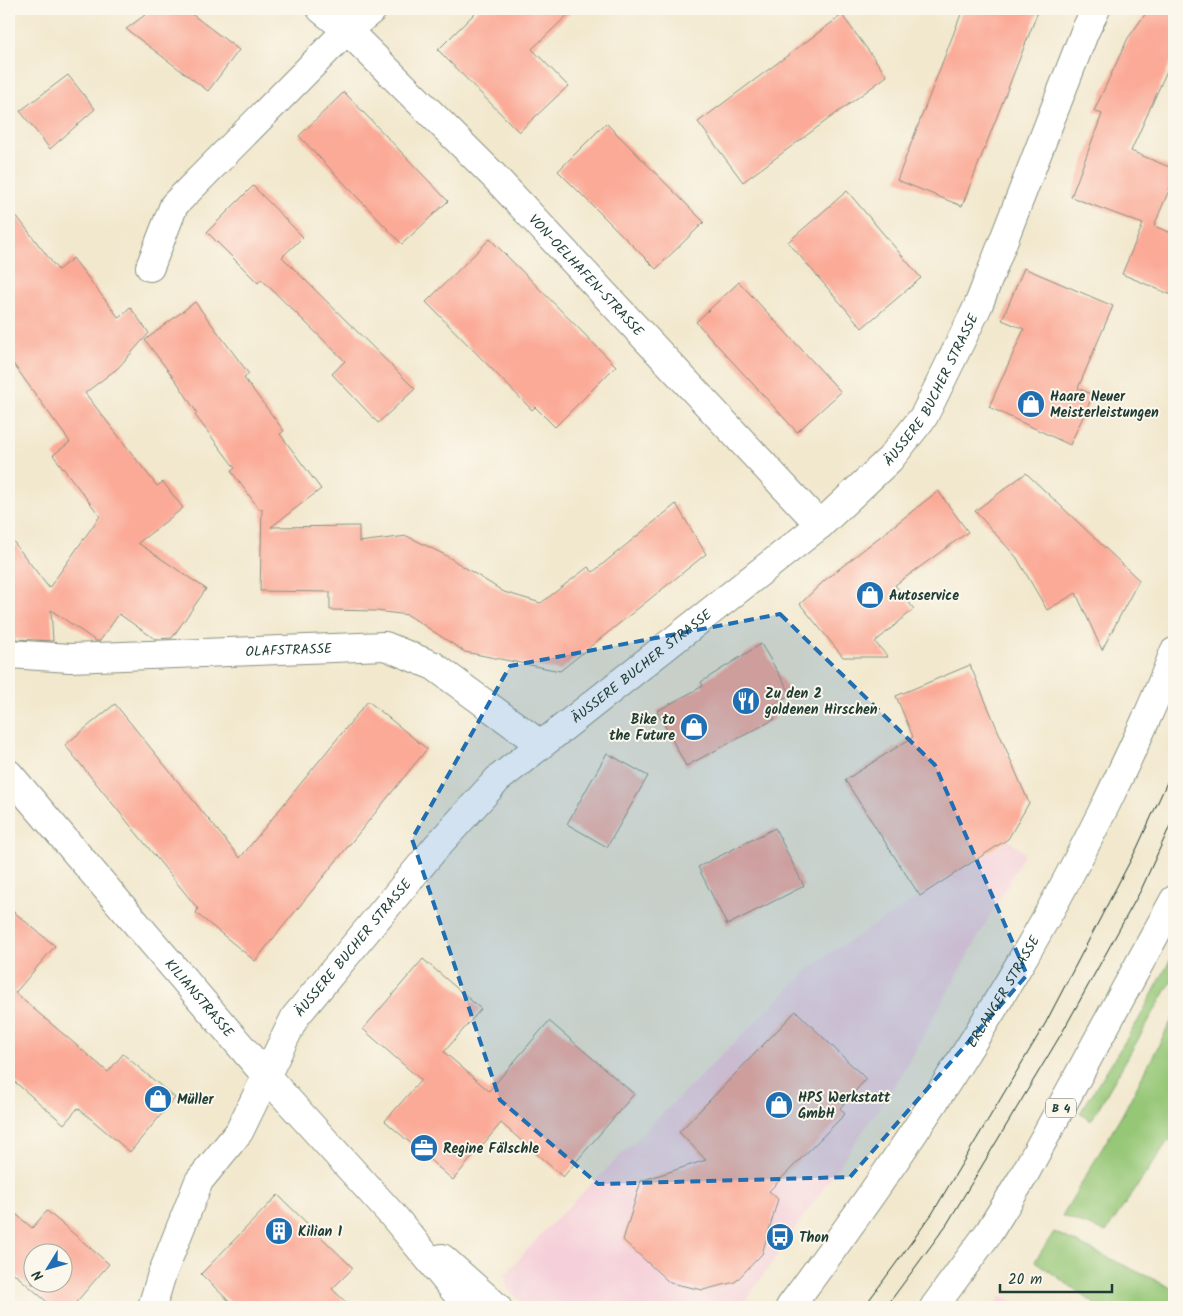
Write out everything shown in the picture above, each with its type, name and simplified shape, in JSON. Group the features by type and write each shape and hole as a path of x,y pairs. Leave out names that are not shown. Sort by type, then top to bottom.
{"street":[{"name":"VON-OELHAFEN-STRASSE","path":"321,9 347,30 493,175 820,525"},
{"path":"150,267 174,205 347,30 373,9"},
{"name":"ÄUSSERE BUCHER STRASSE","path":"152,1307 163,1270 200,1182 240,1132 295,1017 437,846 498,780 540,744 820,525 890,459 924,416 978,306 1085,32 1096,9"},
{"name":"OLAFSTRASSE","path":"9,654 70,658 386,646 434,666 540,744"},
{"name":"ERLANGER STRASSE","path":"790,1307 915,1133 1023,961 1075,867 1146,722 1174,652"},
{"name":"KILIANSTRASSE","path":"9,774 267,1077 395,1218 468,1307"},
{"name":"B 4","path":"934,1307 989,1232 1023,1177 1174,900"},
{"name":"KILIANSTRASSE","path":"395,1218 476,1286 497,1307"}],"highlighted area":[{"path":"780,614 935,765 1027,975 850,1177 598,1184 500,1100 412,839 510,666"}],"shaded area":[{"path":"1008,840 1025,853 901,1076 741,1307 526,1307 507,1288 505,1275 545,1230 808,970 823,958"},
{"path":"1001,1296 1027,1307 993,1307"}],"green space":[{"path":"1174,953 1174,977 1091,1121 1080,1113 1139,1019"},
{"path":"1174,1016 1174,1145 1168,1141 1106,1232 1062,1216 1122,1115"},
{"path":"1054,1232 1174,1289 1174,1307 1092,1307 1095,1304 1035,1261"}],"building":[{"path":"153,9 185,9 239,50 208,91 126,29"},
{"path":"479,9 574,9 532,49 568,86 519,132 438,50"},
{"path":"963,9 1039,9 962,206 897,180"},
{"path":"1149,9 1174,9 1174,55 1131,151 1174,169 1174,178 1154,226 1174,234 1174,296 1122,274 1143,224 1071,197 1102,114 1094,111 1128,38"},
{"path":"842,15 887,76 743,182 698,122"},
{"path":"68,75 95,109 50,149 20,111"},
{"path":"344,92 448,201 402,244 299,136"},
{"path":"606,123 704,222 656,269 558,171"},
{"path":"253,186 303,237 282,257 415,389 378,423 332,374 345,361 261,279 258,283 207,232"},
{"path":"847,191 921,278 862,328 788,242"},
{"path":"9,206 58,270 73,258 119,318 130,307 149,333 118,368 85,393 157,486 163,482 183,508 138,543 206,589 172,638 155,639 119,614 100,641 96,641 51,610 53,641 15,639 15,629 9,620 9,536 49,588 100,516 53,455 70,442 9,358"},
{"path":"490,239 616,366 555,427 535,407 532,410 426,302"},
{"path":"1024,268 1113,306 1078,388 1093,395 1070,445 989,407 1024,329 1002,320"},
{"path":"739,282 841,392 797,432 696,322"},
{"path":"195,302 249,374 244,378 284,431 280,434 321,489 271,527 359,526 359,542 407,536 445,555 504,592 541,603 588,567 593,572 676,504 706,554 560,671 465,652 408,615 376,611 330,610 330,592 260,591 262,508 260,510 231,471 235,468 195,415 197,413 179,385 145,340"},
{"path":"1026,473 1139,580 1102,650 1076,593 1047,610 1017,558 975,511"},
{"path":"938,491 968,532 895,585 914,609 875,642 888,657 843,657 800,604 825,580"},
{"path":"761,644 791,694 768,708 775,719 686,766 657,711 703,686 701,682"},
{"path":"970,665 1029,803 1008,839 920,896 845,780 913,737 896,696"},
{"path":"368,701 427,749 255,961 196,913 198,909 65,745 115,704 240,858"},
{"path":"607,753 648,776 607,847 567,824"},
{"path":"775,828 804,886 727,925 698,867"},
{"path":"9,908 55,946 15,993 108,1072 123,1054 175,1098 130,1152 78,1108 64,1124 9,1077"},
{"path":"423,959 481,1009 444,1052 489,1091 549,1021 634,1094 563,1177 501,1123 453,1180 385,1121 421,1080 363,1029"},
{"path":"796,1011 866,1079 840,1108 845,1114 769,1191 778,1199 762,1254 735,1282 703,1290 670,1283 623,1240 641,1181 706,1160 679,1132"},
{"name":"Kilian 1","path":"278,1195 353,1268 332,1289 351,1307 235,1307 201,1274"},
{"path":"9,1208 32,1228 47,1211 109,1264 72,1307 53,1307 38,1294 72,1294 72,1244 22,1244 22,1280 9,1269"}],"tram line":[{"path":"864,1307 932,1214 1045,1024 1137,848 1174,767"},
{"path":"886,1307 947,1224 1063,1031 1141,890 1174,817"}],"place":[{"name":"Haare Neuer Meisterleistungen","path":"1031,404"},
{"name":"Autoservice","path":"870,595"},
{"name":"Zu den 2 goldenen Hirschen","path":"746,701"},
{"name":"Bike to the Future","path":"694,727"},
{"name":"Müller","path":"158,1099"},
{"name":"HPS Werkstatt GmbH","path":"779,1105"},
{"name":"Regine Fälschle","path":"424,1148"},
{"name":"Kilian 1","path":"279,1231"},
{"name":"Thon","path":"780,1237"}]}
